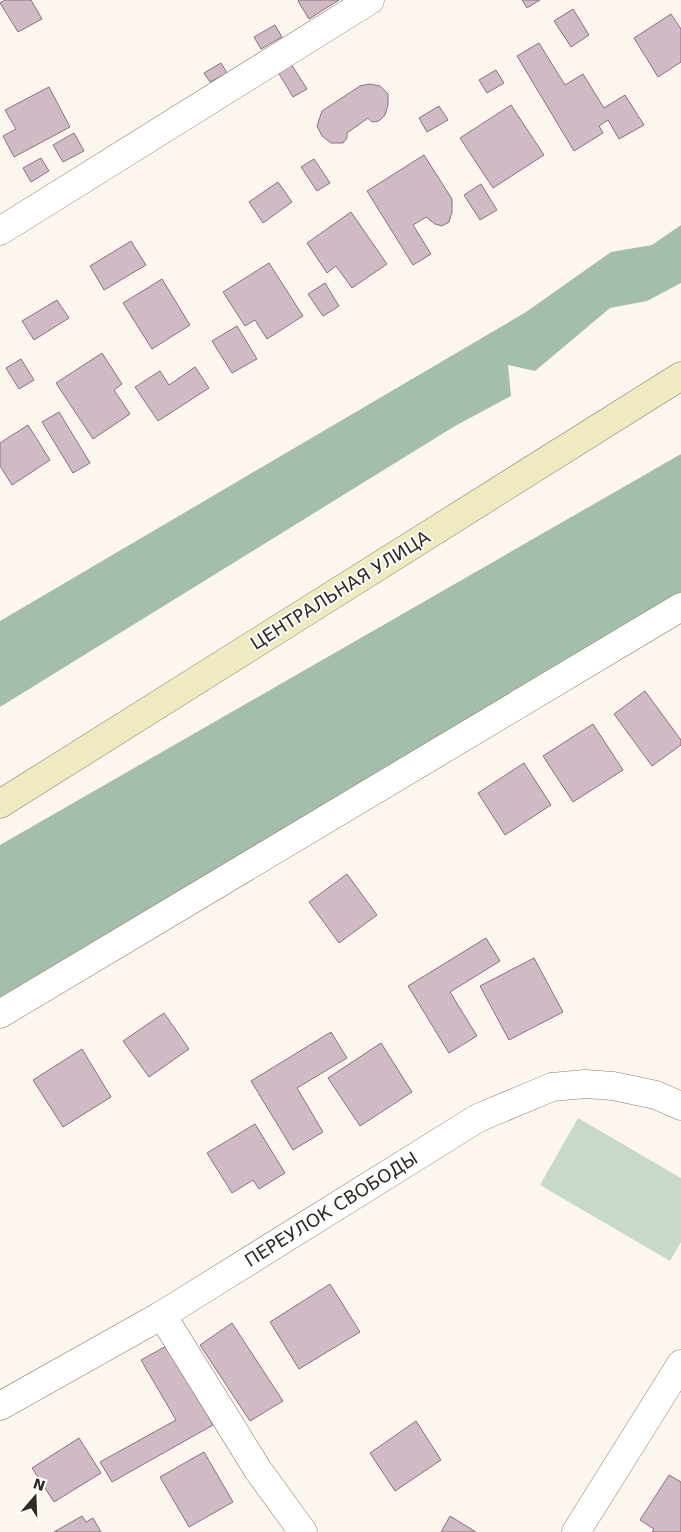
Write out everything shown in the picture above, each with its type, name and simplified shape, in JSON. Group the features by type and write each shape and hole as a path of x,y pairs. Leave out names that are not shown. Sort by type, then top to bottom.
{"street":[{"path":"0,231 370,0"},
{"name":"ЦЕНТРАЛЬНАЯ УЛИЦА","path":"0,804 681,376"},
{"path":"0,1014 681,607"},
{"name":"ПЕРЕУЛОК СВОБОДЫ","path":"0,1406 162,1315 478,1118 552,1087 585,1084 613,1086 656,1095 681,1106"},
{"path":"162,1315 258,1470 303,1532"},
{"path":"576,1532 681,1364"}],"green space":[{"path":"681,225 681,283 647,301 610,308 535,371 508,365 511,396 455,426 0,707 0,621 526,312 611,252 652,245"},
{"path":"681,454 681,592 0,997 0,845"},
{"path":"578,1118 681,1178 681,1242 670,1261 540,1185"}],"building":[{"path":"5,0 31,0 42,19 18,32 0,3"},
{"path":"299,0 339,0 309,19"},
{"path":"522,0 540,0 527,8"},
{"path":"573,9 589,35 571,47 554,21"},
{"path":"671,14 681,29 681,62 658,77 634,38"},
{"path":"275,25 282,37 261,49 254,37"},
{"path":"539,43 565,85 583,74 604,108 625,95 644,125 619,139 608,120 599,126 603,133 574,151 517,56"},
{"path":"221,63 227,73 210,82 204,73"},
{"path":"291,64 307,89 293,97 278,72"},
{"path":"496,70 504,83 487,93 479,80"},
{"path":"369,84 380,86 388,94 388,105 385,115 379,121 372,122 368,118 347,133 347,138 343,143 331,143 322,136 317,126 322,111 360,86"},
{"path":"49,87 70,127 14,157 3,136 16,129 5,110"},
{"path":"511,105 544,155 493,188 460,138"},
{"path":"439,106 448,120 427,132 419,118"},
{"path":"74,133 84,151 63,162 53,145"},
{"path":"424,155 452,199 452,212 449,222 442,226 435,224 426,217 413,225 431,254 413,265 367,191"},
{"path":"41,158 49,171 31,182 23,168"},
{"path":"314,159 330,183 317,191 301,167"},
{"path":"278,182 292,202 263,223 249,202"},
{"path":"481,184 497,210 480,220 464,195"},
{"path":"351,212 387,264 352,288 336,266 327,273 307,243"},
{"path":"131,241 146,265 104,290 90,266"},
{"path":"269,263 303,316 267,339 255,320 245,326 223,292"},
{"path":"162,279 190,325 152,349 123,303"},
{"path":"325,283 339,306 323,316 308,294"},
{"path":"57,300 69,318 34,340 22,321"},
{"path":"237,326 257,359 232,373 212,341"},
{"path":"102,353 122,384 114,390 130,414 93,439 56,383"},
{"path":"21,359 34,380 19,389 6,368"},
{"path":"195,367 209,388 158,421 135,387 160,371 169,385"},
{"path":"59,412 90,463 73,473 42,422"},
{"path":"28,425 50,460 12,485 0,466 0,443"},
{"path":"645,691 681,740 681,745 652,766 614,714"},
{"path":"593,724 623,770 573,802 543,756"},
{"path":"524,763 551,805 505,835 478,793"},
{"path":"347,874 377,915 339,943 309,902"},
{"path":"486,938 500,961 450,992 477,1036 449,1053 408,986"},
{"path":"534,958 563,1012 509,1040 480,986"},
{"path":"164,1013 189,1049 149,1077 123,1041"},
{"path":"331,1032 347,1058 297,1088 323,1132 293,1150 251,1081"},
{"path":"381,1043 412,1092 360,1126 328,1078"},
{"path":"82,1049 111,1097 63,1127 33,1080"},
{"path":"255,1124 285,1173 259,1189 253,1180 232,1193 207,1153"},
{"path":"330,1284 360,1332 299,1369 270,1322"},
{"path":"232,1323 283,1401 250,1421 200,1345"},
{"path":"168,1345 213,1425 112,1482 100,1462 176,1420 141,1360"},
{"path":"416,1421 441,1460 395,1491 370,1453"},
{"path":"79,1438 101,1473 54,1502 32,1468"},
{"path":"204,1452 233,1502 189,1527 160,1477"},
{"path":"669,1475 681,1482 681,1532 652,1532 654,1529 640,1520"},
{"path":"82,1516 86,1522 93,1518 101,1532 54,1532"},
{"path":"450,1516 476,1532 441,1532"}]}
